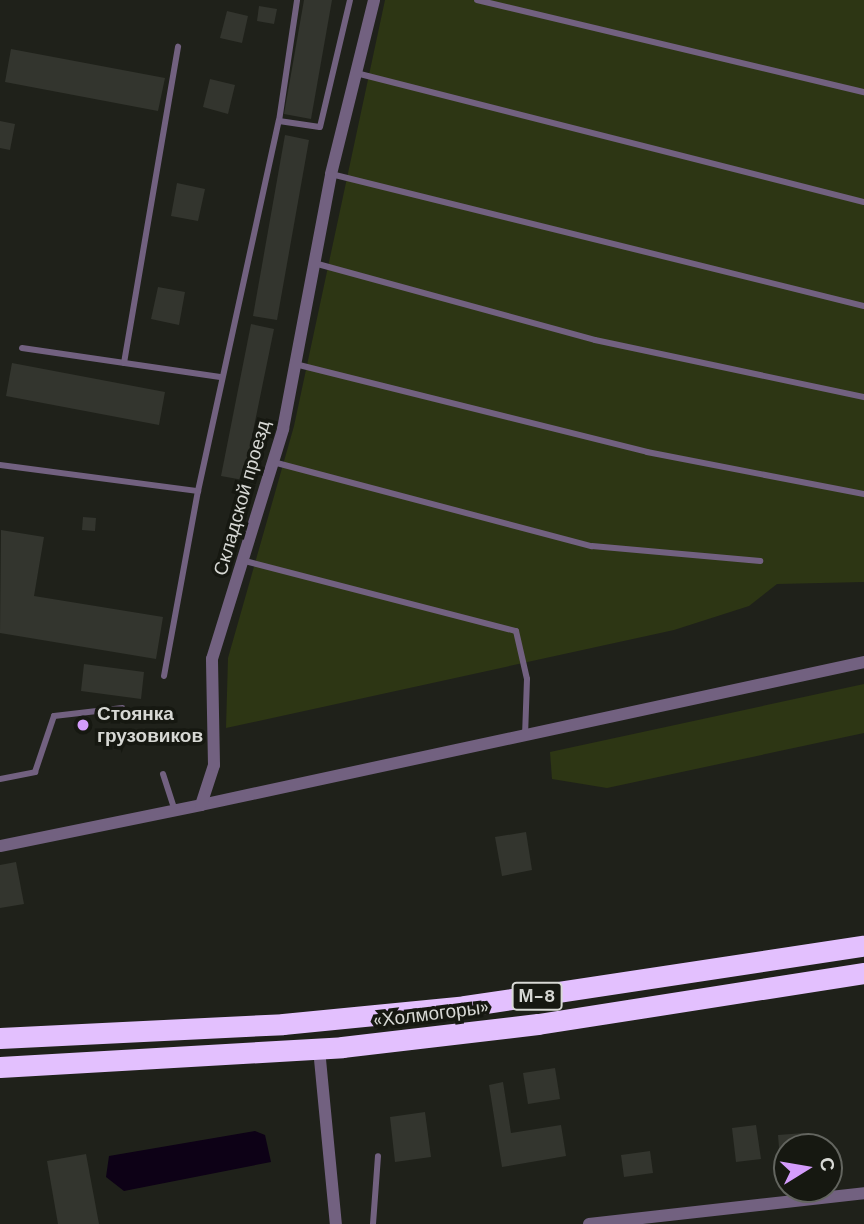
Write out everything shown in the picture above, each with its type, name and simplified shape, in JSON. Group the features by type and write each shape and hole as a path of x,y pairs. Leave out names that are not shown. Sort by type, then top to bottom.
{"highway":[{"name":"«Холмогоры»","path":"0,1038 209,1030 439,1008 864,946"},
{"name":"«Холмогоры»","path":"0,1067 319,1049 538,1024 864,973"}],"street":[{"name":"Складской проезд","path":"201,805 214,765 212,659 245,561 273,462 295,364 331,174 374,0"},
{"path":"0,845 201,805 864,662"},
{"path":"319,1049 338,1223"},
{"path":"589,1224 864,1193"}],"lane":[{"path":"164,676 198,491 279,121 297,0"},
{"path":"279,121 320,127 350,0"},
{"path":"477,0 864,92"},
{"path":"124,363 178,47"},
{"path":"356,73 864,202"},
{"path":"331,174 864,306"},
{"path":"314,263 594,340 864,397"},
{"path":"22,348 222,377"},
{"path":"295,364 647,452 864,494"},
{"path":"273,462 592,546 760,561"},
{"path":"0,465 198,491"},
{"path":"245,561 516,631 527,680 525,735"},
{"path":"0,779 35,772 54,716 123,708"},
{"path":"163,774 174,810"},
{"path":"373,1224 378,1156"}],"green space":[{"path":"385,0 864,0 864,582 777,584 749,606 674,630 226,728 228,658 294,426"},
{"path":"864,684 864,733 607,788 552,779 550,752"}],"shaded area":[{"path":"255,1131 265,1135 271,1162 124,1191 106,1177 109,1156"}],"building":[{"path":"304,0 332,0 311,119 284,114"},
{"path":"259,6 277,9 274,24 257,21"},
{"path":"227,11 248,16 242,43 220,38"},
{"path":"11,49 165,78 158,111 5,82"},
{"path":"210,79 235,85 228,114 203,107"},
{"path":"0,121 15,124 10,150 0,148"},
{"path":"285,135 309,140 277,320 253,316"},
{"path":"177,183 205,189 198,221 171,216"},
{"path":"158,287 185,292 179,325 151,319"},
{"path":"251,324 274,329 243,480 221,476"},
{"path":"12,363 165,392 159,425 6,396"},
{"path":"83,517 96,518 95,531 82,530"},
{"path":"1,530 44,537 34,596 163,617 156,659 0,633"},
{"path":"84,664 144,672 141,699 81,691"},
{"path":"526,832 532,870 502,876 495,837"},
{"path":"16,862 24,904 0,908 0,865"},
{"path":"555,1068 560,1099 528,1104 523,1073"},
{"path":"503,1082 511,1133 561,1125 566,1156 502,1167 489,1085"},
{"path":"425,1112 431,1157 395,1162 390,1117"},
{"path":"756,1125 761,1159 736,1162 732,1128"},
{"path":"650,1151 653,1173 624,1177 621,1155"},
{"path":"86,1154 99,1224 58,1224 47,1161"}],"place":[{"name":"Стоянка грузовиков","path":"83,725"}]}
